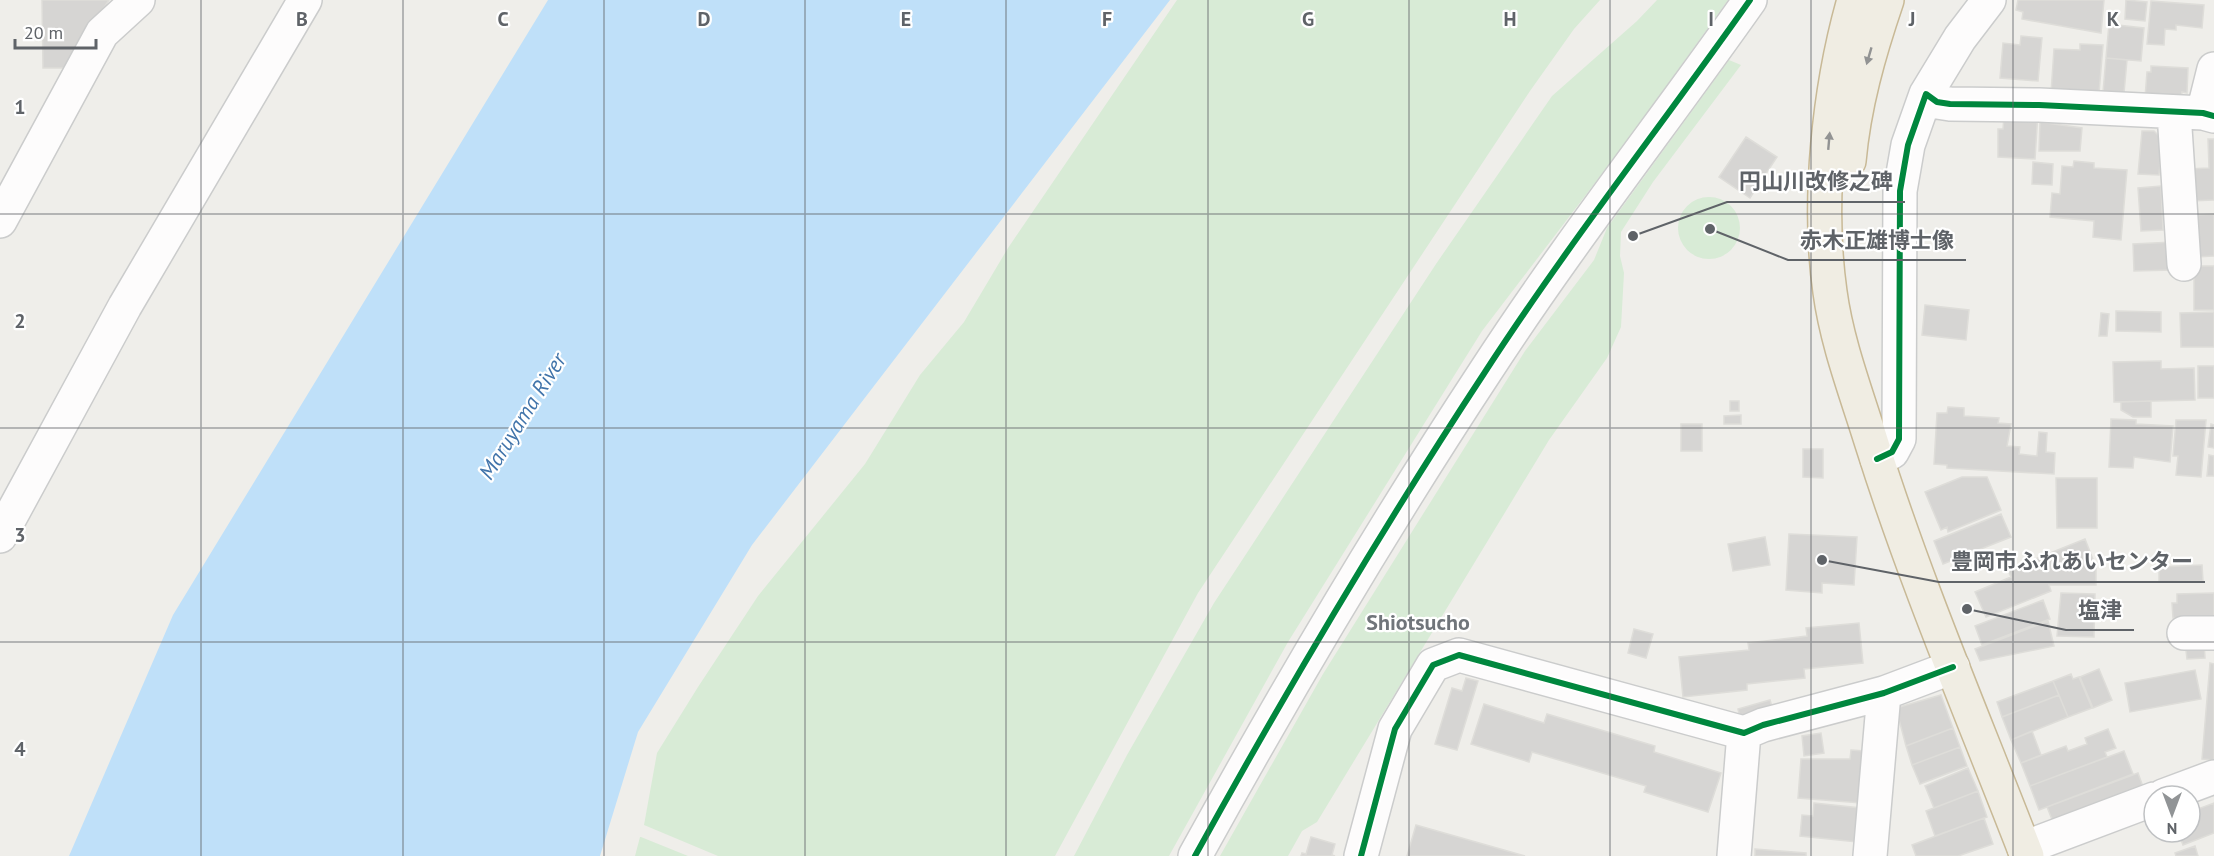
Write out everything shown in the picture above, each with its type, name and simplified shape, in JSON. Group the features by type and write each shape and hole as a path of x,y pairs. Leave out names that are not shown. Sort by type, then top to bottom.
{"highway":[{"path":"1854,0 1842,43 1833,99 1828,157 1827,247 1830,293 1841,344 1890,504 2025,852"},
{"path":"1860,405 1848,292 1849,159 1859,95 1869,54 1887,0"}],"street":[{"path":"0,221 102,33 138,0"},
{"path":"0,536 124,306 305,0"},
{"path":"1195,856 1332,614 1486,370 1582,229 1750,0"},
{"path":"1877,459 1892,452 1899,439 1900,191 1908,145 1926,94 1959,38 1989,0"},
{"path":"2184,264 2197,114 2214,69"},
{"path":"1926,94 1937,102 1950,104 2039,105 2197,114"},
{"path":"1360,856 1395,729 1433,665 1459,655 1744,733 1763,725 1884,693 1953,667"},
{"path":"1870,856 1884,693"},
{"path":"1734,856 1744,733"},
{"path":"2195,784 2214,777"},
{"path":"2025,852 2142,805"}],"green space":[{"path":"1177,0 1600,0 1574,29 1530,91 1198,593 1055,856 718,856 644,825 657,753 698,687 758,596 865,464 920,375 964,322 1008,248"},
{"path":"1657,0 1728,0 1627,141 1482,331 1288,642 1169,856 1074,856 1127,755 1214,603 1436,264 1552,96 1637,21"},
{"path":"1729,60 1741,65 1653,182 1621,232 1620,256 1624,273 1621,327 1607,358 1549,440 1317,822 1302,831 1288,856 1220,856 1323,674 1525,351 1594,260 1607,228"},
{"path":"1709,197 1721,199 1731,206 1738,216 1740,228 1738,240 1731,250 1721,257 1709,259 1697,257 1687,250 1680,240 1678,228 1680,216 1687,206 1697,199"},
{"path":"641,837 688,856 635,856"}],"water":[{"name":"Maruyama River","path":"548,0 1170,0 752,545 638,732 600,856 69,856 173,615"}],"building":[{"path":"42,0 109,0 65,68 43,68"},
{"path":"2018,0 2104,0 2101,33 2022,19 2023,12 2016,10"},
{"path":"2126,0 2147,2 2145,21 2125,19"},
{"path":"2151,1 2204,5 2202,28 2176,25 2176,30 2165,29 2164,45 2147,44"},
{"path":"2109,24 2144,28 2141,61 2106,58"},
{"path":"2021,36 2042,38 2038,81 2000,78 2003,43 2020,45"},
{"path":"2080,44 2103,45 2099,93 2051,93 2054,49 2080,50"},
{"path":"2106,58 2127,60 2124,93 2103,92"},
{"path":"2151,66 2188,68 2187,93 2182,92 2181,101 2145,98 2147,72 2151,72"},
{"path":"2038,112 2035,159 1998,157 1998,129 2003,129 2004,116"},
{"path":"2040,122 2082,128 2080,151 2039,151"},
{"path":"2142,131 2154,131 2162,139 2159,175 2138,174"},
{"path":"1746,137 1777,157 1750,198 1719,177"},
{"path":"2208,139 2214,139 2214,200 2190,201 2188,169 2209,168"},
{"path":"2074,161 2094,163 2094,168 2127,170 2121,240 2093,237 2094,221 2050,217 2052,193 2060,194 2062,166 2073,167"},
{"path":"2033,162 2053,164 2052,185 2032,184"},
{"path":"2161,186 2163,230 2141,231 2138,188"},
{"path":"2214,214 2214,256 2196,257 2194,215"},
{"path":"2173,242 2173,270 2134,271 2133,244"},
{"path":"2194,266 2214,266 2214,310 2194,310"},
{"path":"1925,305 1969,310 1966,340 1922,335"},
{"path":"2116,311 2161,312 2161,332 2116,331"},
{"path":"2214,312 2214,347 2181,347 2180,313"},
{"path":"2101,313 2109,314 2107,336 2099,336"},
{"path":"2161,361 2161,369 2194,368 2195,400 2114,402 2113,362"},
{"path":"2198,366 2214,366 2214,398 2198,398"},
{"path":"1730,401 1739,401 1739,411 1730,411"},
{"path":"2151,401 2151,417 2133,417 2121,410 2121,402"},
{"path":"1948,407 1964,408 1964,416 1999,418 1998,423 2011,424 2007,446 2020,447 2019,454 2037,456 2039,432 2047,433 2046,452 2055,453 2054,474 1947,468 1947,465 1934,464 1937,413 1947,413"},
{"path":"1741,415 1741,424 1724,424 1724,416"},
{"path":"2111,419 2136,420 2136,424 2173,426 2170,462 2134,457 2133,468 2109,467"},
{"path":"2176,420 2206,420 2201,477 2176,475 2178,456 2173,456"},
{"path":"1681,424 1702,424 1702,451 1681,451"},
{"path":"2211,424 2214,425 2214,448 2208,447"},
{"path":"1803,449 1823,449 1823,478 1803,477"},
{"path":"2209,455 2214,456 2214,476 2207,476"},
{"path":"1962,477 1987,477 2001,510 1948,532 1947,527 1941,530 1925,492"},
{"path":"2056,478 2097,478 2097,528 2057,528"},
{"path":"2001,514 2011,537 1943,564 1934,541"},
{"path":"1789,534 1857,537 1854,585 1822,583 1822,593 1786,590"},
{"path":"1765,537 1770,565 1733,571 1728,544"},
{"path":"2085,539 2096,567 2096,585 2049,585 2051,591 1986,617 1975,592 2011,577 2008,570"},
{"path":"2202,565 2203,581 2159,582 2159,567"},
{"path":"2061,593 2095,594 2094,637 2057,636"},
{"path":"2214,593 2214,617 2173,618 2172,603 2177,603 2177,594"},
{"path":"2043,600 2050,619 1982,645 1975,626"},
{"path":"2048,621 2054,646 1980,661 1975,649"},
{"path":"1859,623 1863,663 1804,669 1805,678 1747,684 1747,690 1683,697 1679,657 1749,650 1748,643 1807,636 1806,628"},
{"path":"1634,629 1653,634 1646,658 1628,653"},
{"path":"2204,641 2205,658 2187,659 2185,642"},
{"path":"2210,663 2214,664 2214,760 2202,759"},
{"path":"2099,669 2112,700 2093,708 2080,677"},
{"path":"2195,670 2201,699 2130,712 2125,683"},
{"path":"2071,674 2073,679 2079,677 2092,708 2068,717 2053,681"},
{"path":"1466,678 1478,681 1457,750 1435,744 1452,688 1462,691"},
{"path":"2053,681 2059,695 2002,717 1997,702"},
{"path":"1941,695 1953,728 1906,746 1896,708"},
{"path":"2059,695 2068,717 2011,740 2002,717"},
{"path":"1770,700 1773,710 1740,718 1738,709"},
{"path":"1484,704 1544,723 1547,714 1655,746 1654,752 1721,773 1708,812 1644,792 1646,786 1532,752 1529,762 1471,744"},
{"path":"1953,728 1960,747 1912,765 1906,746"},
{"path":"2108,729 2116,748 2105,752 2107,757 2030,786 2021,763 2066,746 2068,751 2087,744 2085,738"},
{"path":"2032,731 2041,755 2021,763 2011,740"},
{"path":"1821,733 1824,753 1804,756 1802,736"},
{"path":"1960,747 1967,766 1920,784 1912,765"},
{"path":"1851,750 1865,751 1861,803 1798,798 1801,759 1850,759"},
{"path":"2124,751 2133,774 2039,810 2030,786"},
{"path":"1968,768 1978,791 1934,808 1925,786"},
{"path":"2138,773 2142,784 2142,793 2055,827 2047,807"},
{"path":"1978,791 1987,817 1935,836 1926,811"},
{"path":"1814,803 1861,808 1857,842 1800,836 1802,815 1813,816"},
{"path":"2214,803 2214,833 2202,838 2202,808"},
{"path":"1984,818 1993,844 1958,856 1916,856 1912,845"},
{"path":"1416,825 1525,856 1407,856"},
{"path":"1311,837 1335,844 1332,855 1335,856 1301,856 1302,853 1306,854"},
{"path":"2195,846 2198,856 2176,856 2175,853"},
{"path":"1755,849 1806,853 1806,856 1755,856"}],"cycle path":[{"path":"1195,856 1335,611 1446,431 1549,277 1750,0"},
{"path":"1877,459 1892,452 1899,439 1900,191 1908,145 1926,94 1937,102 1950,104 2039,105 2203,113 2214,116"},
{"path":"1361,856 1395,729 1433,665 1459,655 1744,733 1763,725 1884,693 1953,667"}],"place":[{"name":"赤木正雄博士像","path":"1710,229"},
{"name":"円山川改修之碑","path":"1633,236"},
{"name":"豊岡市ふれあいセンター","path":"1822,560"},
{"name":"塩津","path":"1967,609"}],"district":[{"name":"Shiotsucho","path":"1418,622"}]}
